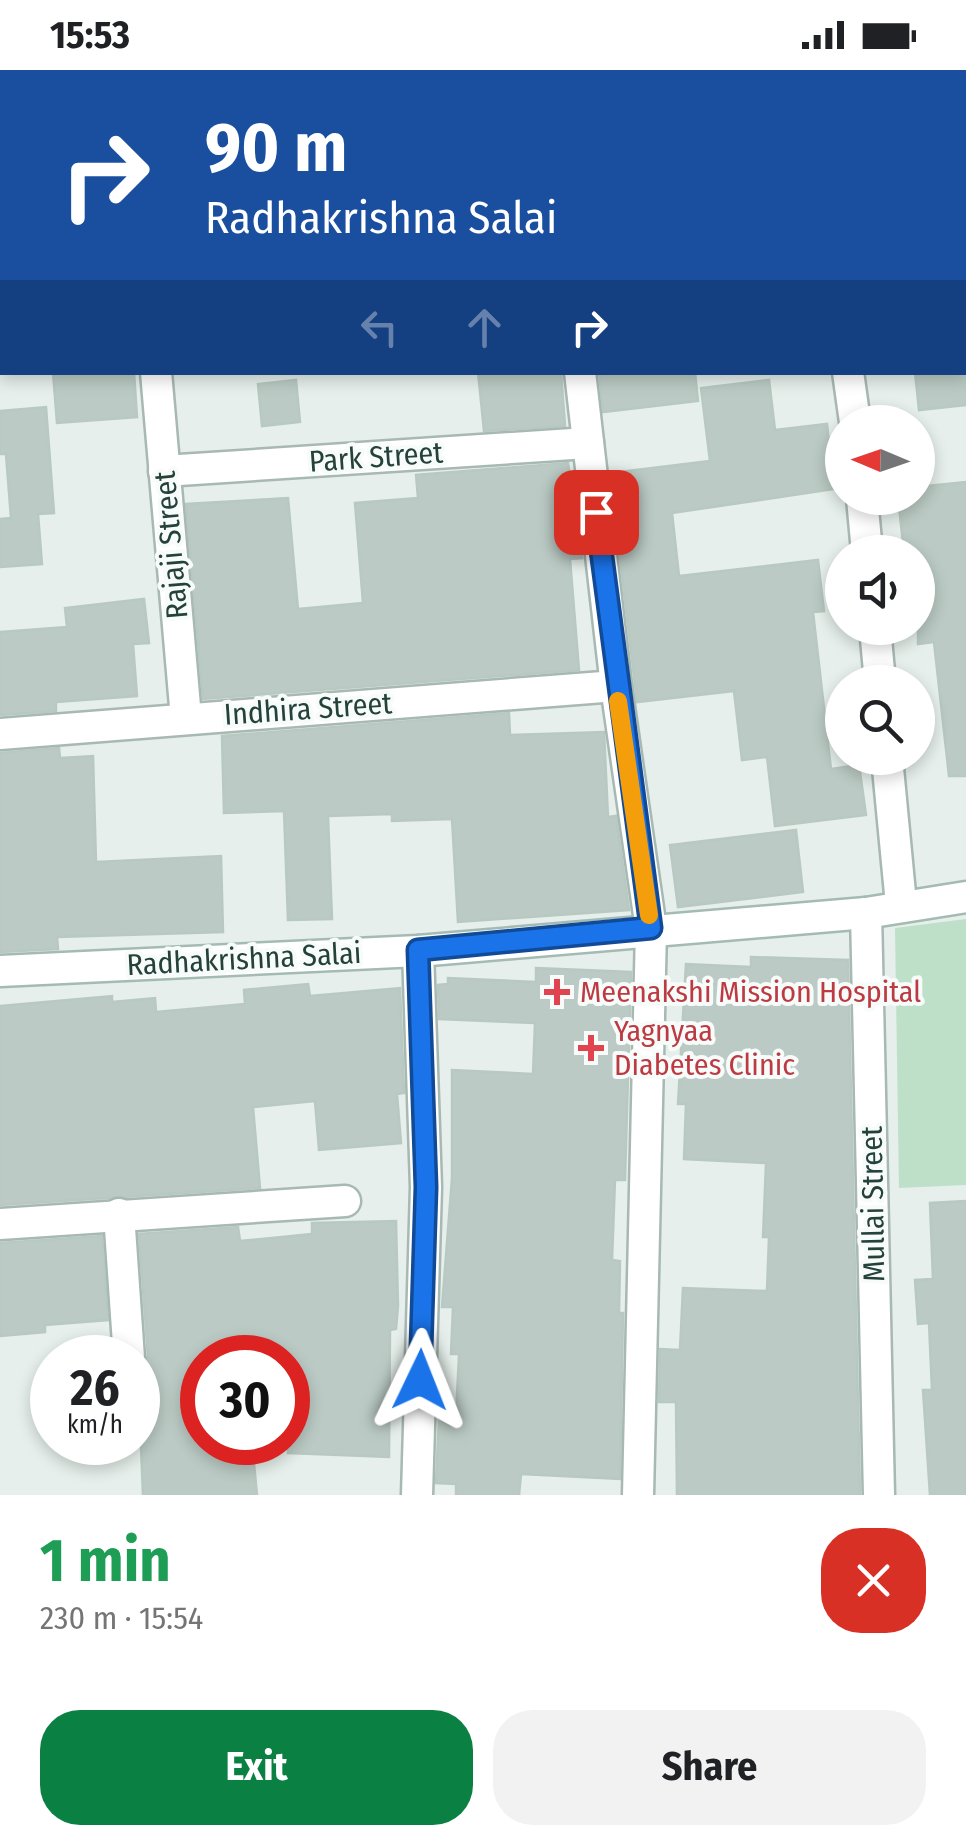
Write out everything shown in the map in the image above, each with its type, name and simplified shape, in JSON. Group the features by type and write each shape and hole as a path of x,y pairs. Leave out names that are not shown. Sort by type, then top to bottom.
{"street":[{"name":"Rajaji Street","path":"156,375 186,718"},
{"path":"580,375 616,686 651,928 638,1495"},
{"path":"848,375 853,405"},
{"name":"Park Street","path":"164,471 588,442"},
{"name":"Indhira Street","path":"0,734 616,686"},
{"path":"889,775 902,904"},
{"name":"Radhakrishna Salai","path":"0,971 418,950 866,912 966,897"},
{"name":"Mullai Street","path":"866,912 879,1495"},
{"path":"417,1495 426,1187 418,950"},
{"path":"0,1224 344,1201"},
{"path":"119,1214 127,1335"}],"green space":[{"path":"966,919 966,1185 899,1188 895,928"}],"building":[{"path":"53,375 134,375 137,417 57,423"},
{"path":"478,375 561,375 565,426 484,431"},
{"path":"599,375 695,375 698,401 603,412"},
{"path":"915,375 966,375 966,405 935,408 935,405 918,405"},
{"path":"296,380 300,422 262,426 258,384"},
{"path":"769,380 775,430 825,424 825,490 672,513 679,576 818,560 824,611 813,612 825,717 825,775 860,775 866,815 775,826 767,757 742,760 734,691 637,702 610,473 710,461 701,388"},
{"path":"46,407 54,513 38,514 42,564 0,567 0,519 11,518 6,454 0,454 0,411"},
{"path":"568,463 582,558 570,559 579,670 203,699 186,504 288,498 298,609 363,603 355,503 418,498 416,475"},
{"path":"966,482 966,776 949,776 934,645 935,535 902,535 900,515 935,515 935,485"},
{"path":"144,599 149,643 133,644 137,696 56,702 56,711 0,715 0,632 67,627 65,608"},
{"path":"509,713 510,735 604,732 608,817 616,816 629,910 458,922 452,819 392,821 392,814 328,816 332,919 288,920 284,811 224,813 222,736"},
{"path":"59,748 60,758 93,756 96,862 221,856 223,932 57,937 58,949 0,952 0,753"},
{"path":"796,830 803,892 678,907 670,845"},
{"path":"751,957 848,960 860,1495 677,1495 676,1402 659,1402 660,1349 680,1350 683,1288 767,1291 769,1237 763,1237 766,1163 684,1159 686,1104 678,1104 686,964 751,967"},
{"path":"536,968 631,972 625,1180 615,1180 612,1260 620,1261 619,1313 623,1313 620,1479 521,1474 519,1495 456,1495 456,1484 436,1483 439,1416 456,1416 459,1354 451,1354 453,1307 442,1307 452,1178 452,1070 533,1074 535,1023 439,1019 438,985 448,984 448,978 536,982"},
{"path":"308,984 310,996 400,988 404,1093 397,1094 401,1143 319,1150 315,1101 253,1107 260,1188 0,1205 0,1006 112,996 112,1002 155,998 156,1012 245,1004 244,990"},
{"path":"966,1201 966,1495 930,1495 923,1390 932,1390 929,1323 918,1324 915,1280 933,1279 930,1203"},
{"path":"396,1221 398,1306 396,1329 390,1330 389,1457 310,1454 310,1335 180,1335 180,1465 254,1465 257,1495 143,1495 142,1465 160,1465 160,1335 146,1335 139,1234 238,1227 240,1241 312,1234 312,1223"},
{"path":"102,1236 108,1320 45,1325 45,1332 0,1336 0,1243"}],"slow traffic":[{"path":"618,701 649,915"}],"place":[{"name":"Meenakshi Mission Hospital","path":"557,992"},
{"name":"Yagnyaa Diabetes Clinic","path":"591,1048"}],"route":[{"path":"420,1380 426,1187 418,950 651,928 596,512"}]}
